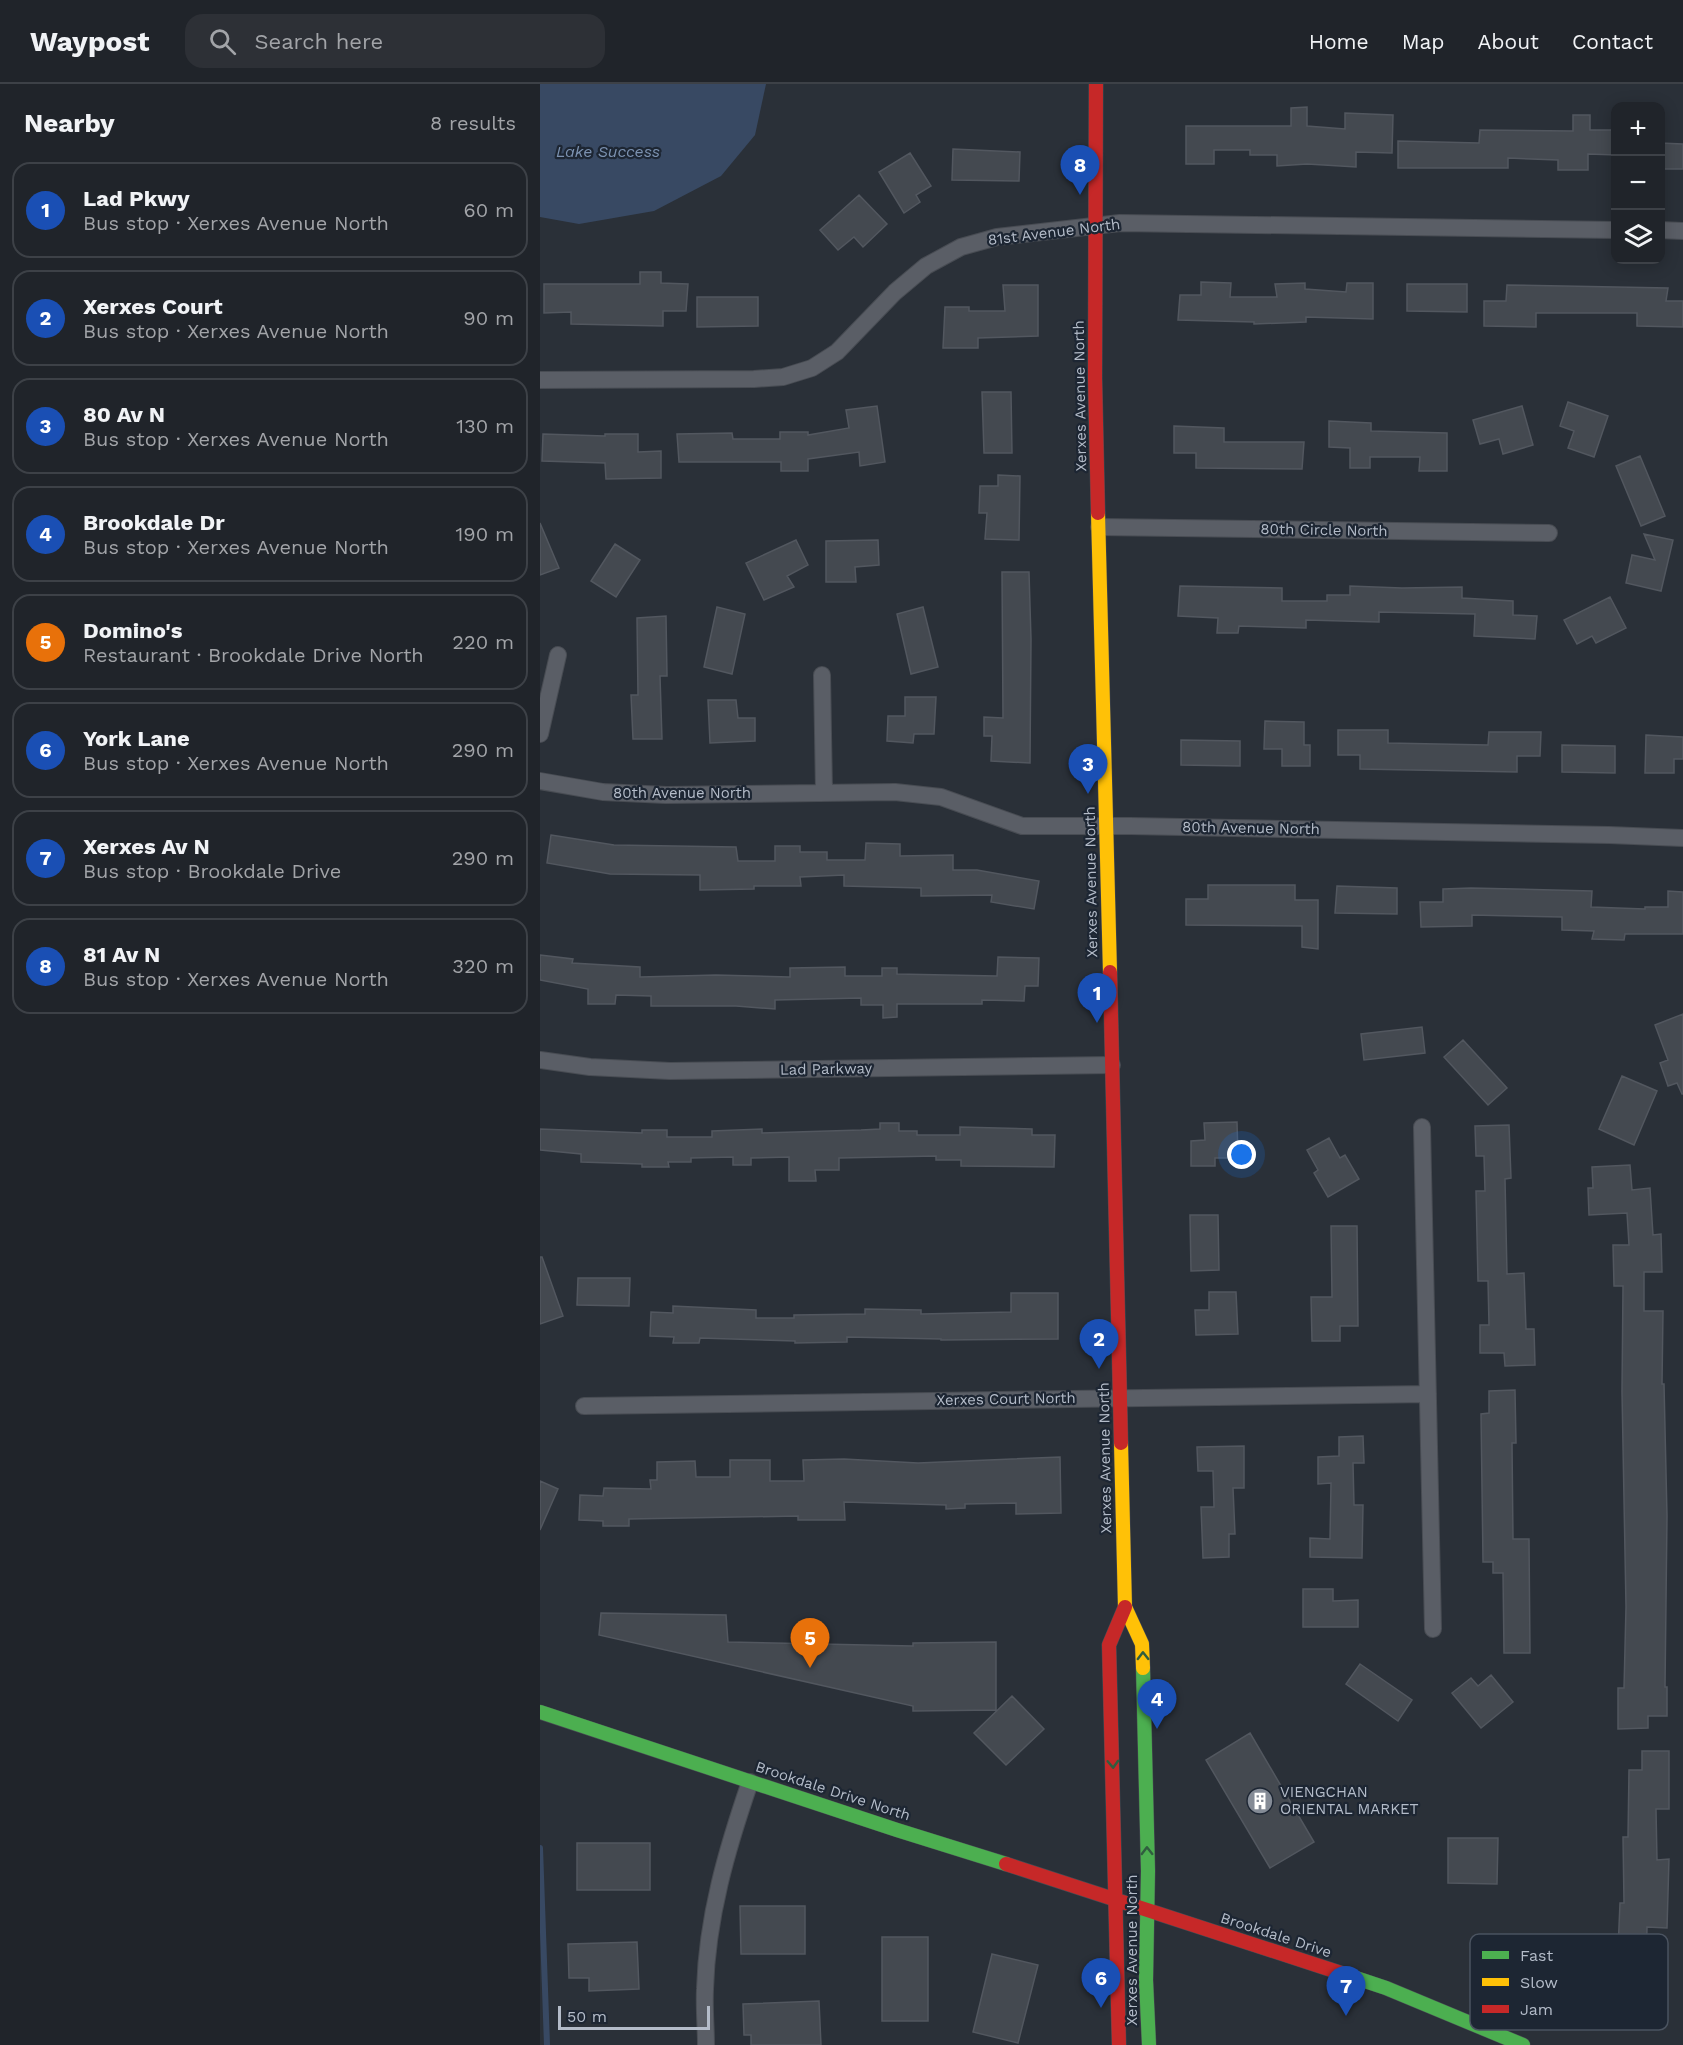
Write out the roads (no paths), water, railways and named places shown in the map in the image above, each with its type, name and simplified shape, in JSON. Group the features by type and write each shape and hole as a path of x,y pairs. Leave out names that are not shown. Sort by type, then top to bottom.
{"street":[{"name":"Xerxes Avenue North","path":"1096,84 1095,378 1119,1397 1125,1607 1142,1644 1148,1871 1146,1980 1149,2045"},
{"name":"81st Avenue North","path":"540,380 754,379 783,377 812,368 837,352 895,292 926,266 961,247 997,237 1120,223 1611,230"},
{"path":"1665,230 1683,231"},
{"name":"80th Circle North","path":"1099,527 1549,533"},
{"path":"540,734 558,655"},
{"path":"822,675 824,792"},
{"name":"80th Avenue North","path":"540,781 603,792 666,795 895,792 940,797 1023,826 1106,825 1683,838"},
{"name":"Lad Parkway","path":"540,1060 590,1067 670,1071 1112,1065"},
{"path":"1422,1127 1433,1629"},
{"name":"Xerxes Court North","path":"584,1406 1428,1394"},
{"name":"Xerxes Avenue North","path":"1119,2045 1109,1645 1125,1607"},
{"name":"Brookdale Drive North","path":"540,1712 750,1782 1117,1899"},
{"path":"706,2045 705,1989 710,1932 721,1875 750,1782"},
{"name":"Brookdale Drive","path":"1117,1899 1386,1988 1470,2023"},
{"name":"Brookdale Drive","path":"1487,2030 1523,2045"}],"water":[{"name":"Lake Success","path":"540,84 766,84 755,135 721,176 654,211 579,224 540,217"}],"waterway":[{"path":"540,1848 547,2045"}],"place":[{"name":"81 Av N","path":"1080,195"},
{"name":"80 Av N","path":"1088,794"},
{"name":"Lad Pkwy","path":"1097,1023"},
{"name":"Xerxes Court","path":"1099,1369"},
{"name":"Domino's","path":"810,1668"},
{"name":"Brookdale Dr","path":"1157,1729"},
{"name":"VIENGCHAN ORIENTAL MARKET","path":"1260,1801"},
{"name":"York Lane","path":"1101,2008"},
{"name":"Xerxes Av N","path":"1346,2016"}]}
